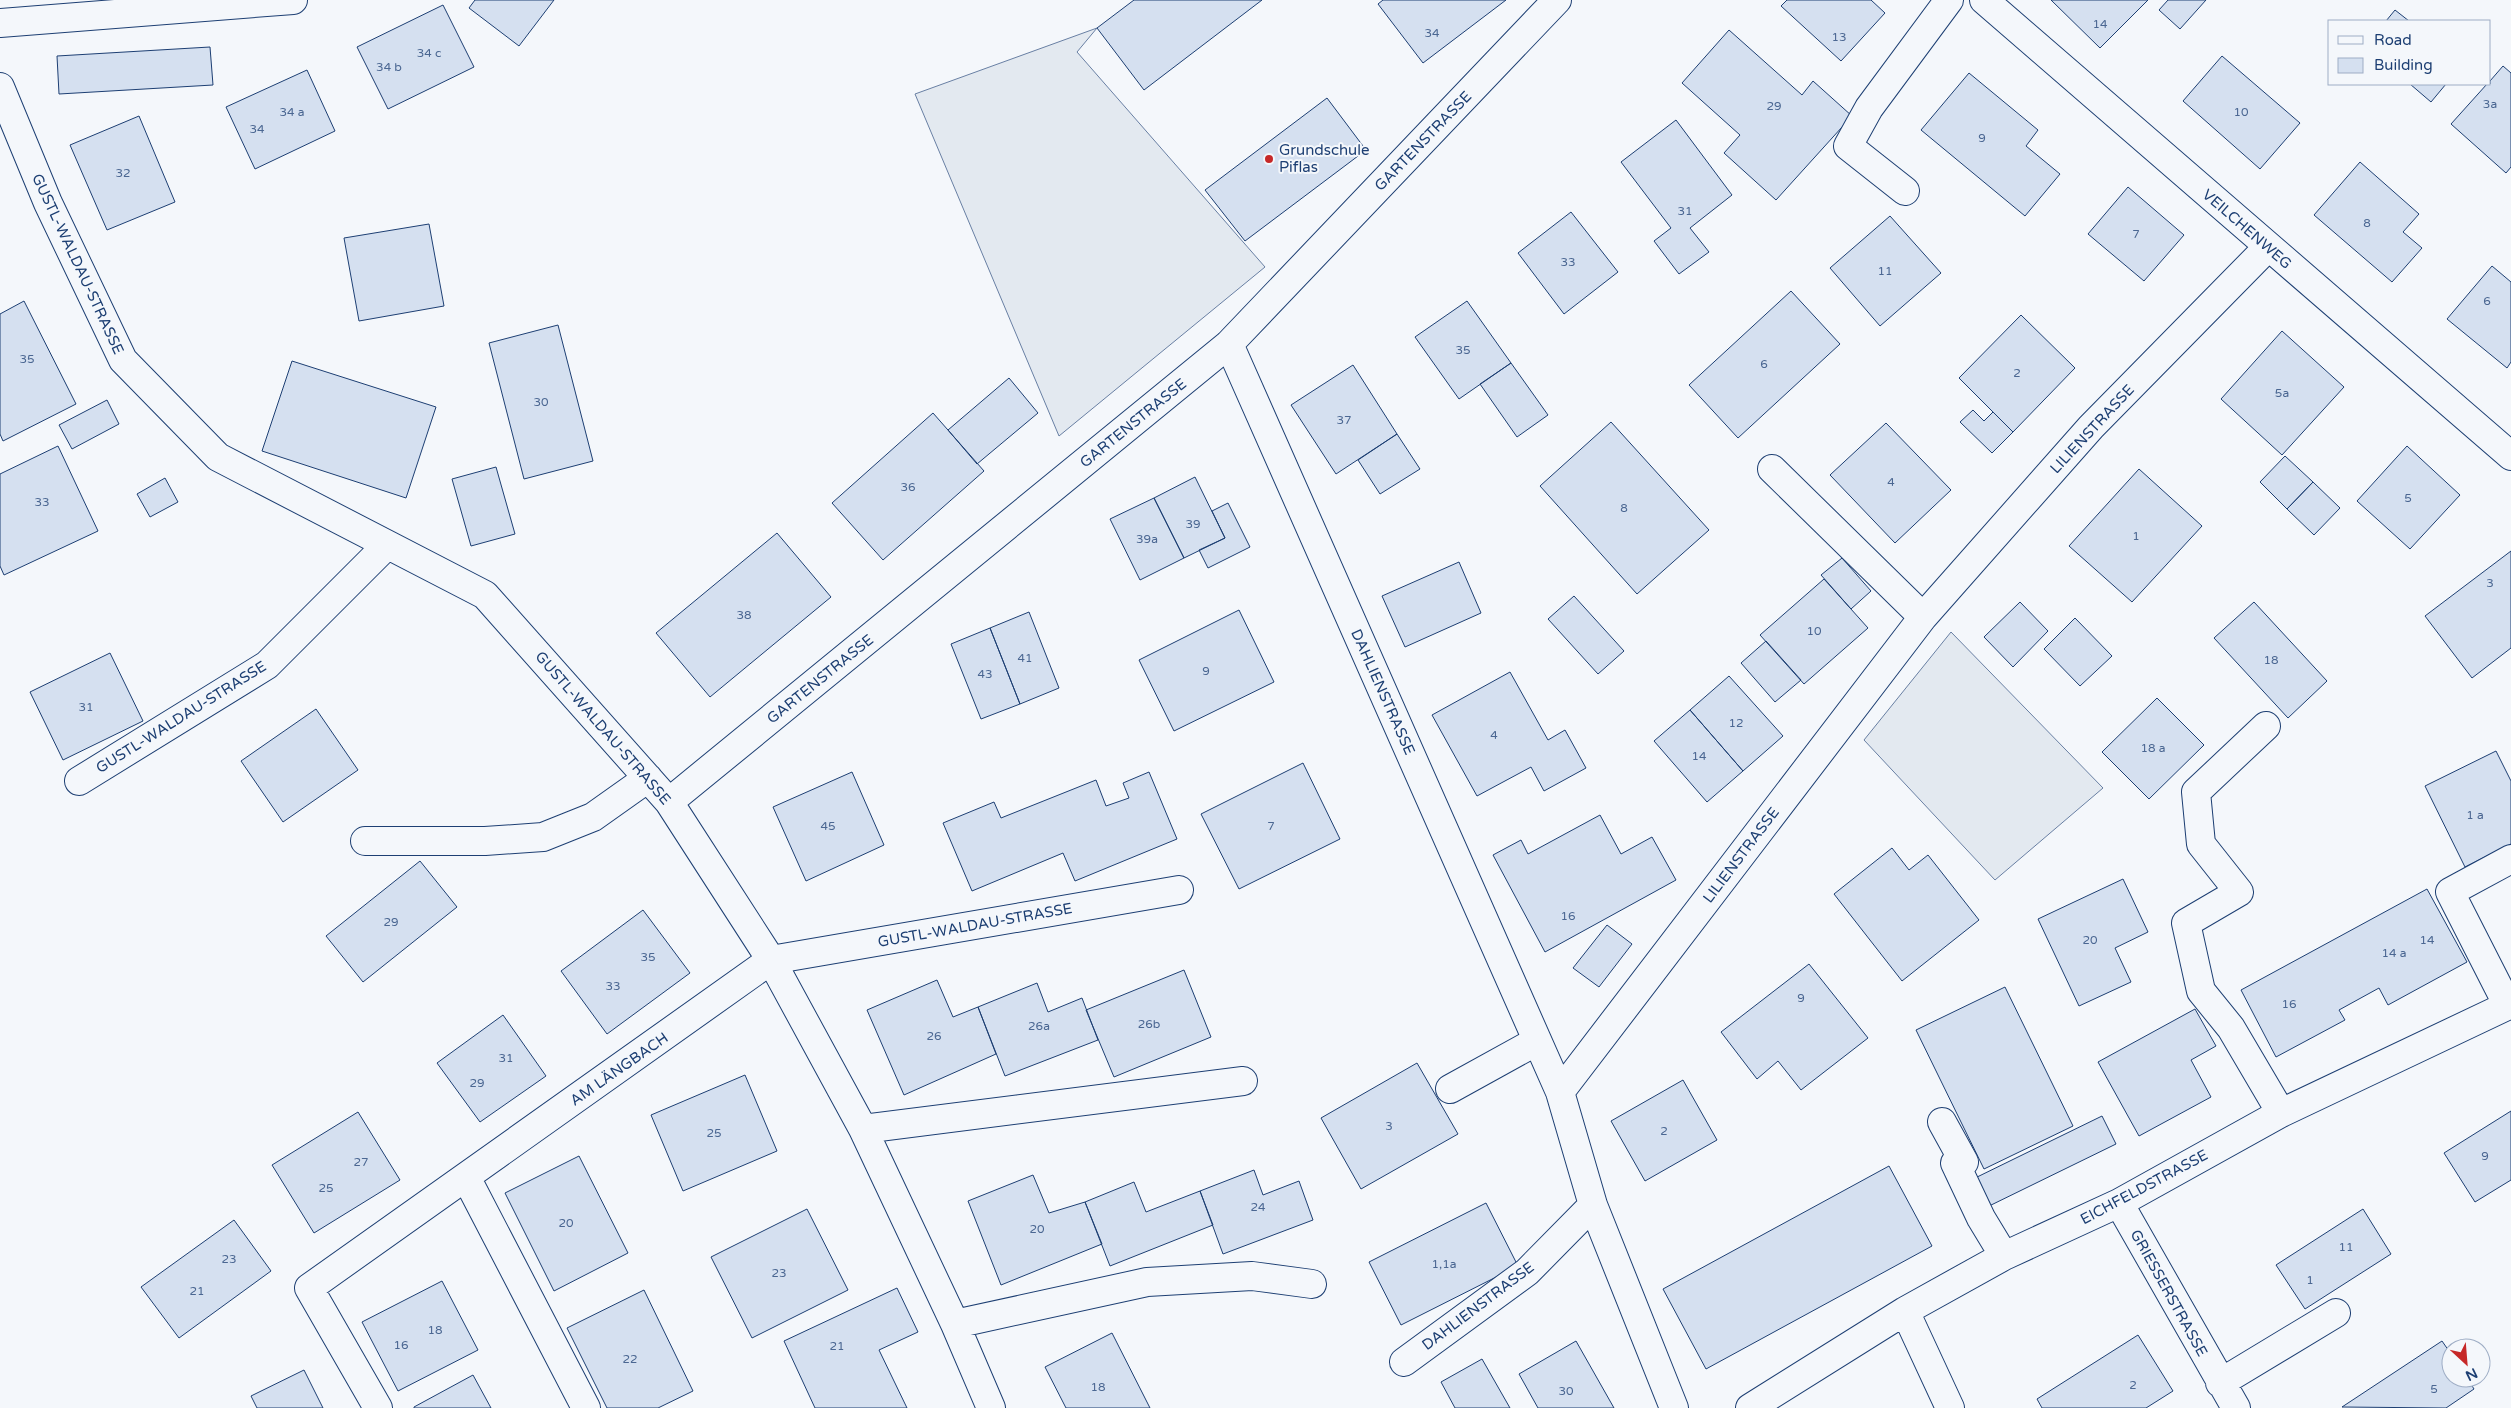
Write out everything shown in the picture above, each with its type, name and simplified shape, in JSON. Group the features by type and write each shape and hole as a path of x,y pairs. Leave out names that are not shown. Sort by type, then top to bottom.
{"street":[{"path":"0,23 293,0"},
{"name":"GARTENSTRASSE","path":"669,802 1229,344 1557,0"},
{"path":"1905,191 1848,146 1869,108 1949,0"},
{"name":"VEILCHENWEG","path":"1984,0 2511,456"},
{"name":"GUSTL-WALDAU-STRASSE","path":"0,87 48,203 123,360 218,458 484,595 669,802 772,960 863,1129 955,1324 991,1408"},
{"name":"LILIENSTRASSE","path":"1560,1092 1923,617 2091,427 2268,247"},
{"name":"DAHLIENSTRASSE","path":"1229,344 1560,1092 1593,1205 1674,1408"},
{"path":"1772,470 1923,617"},
{"name":"GUSTL-WALDAU-STRASSE","path":"79,781 267,665 387,545"},
{"path":"2266,726 2196,792 2201,844 2239,892 2186,923 2201,991 2231,1028 2281,1113"},
{"path":"365,841 485,841 542,837 593,817 648,778"},
{"name":"EICHFELDSTRASSE","path":"1750,1408 1905,1311 2004,1256 2118,1203 2281,1113 2509,1005 2450,892 2511,859"},
{"name":"GUSTL-WALDAU-STRASSE","path":"772,960 1180,890"},
{"name":"AM LÄNGBACH","path":"378,1408 309,1288 772,960"},
{"path":"1450,1089 1537,1041"},
{"path":"863,1129 1243,1081"},
{"path":"1942,1122 1964,1162 1955,1163 1981,1218 2004,1256"},
{"path":"466,1177 586,1408"},
{"name":"GRIESSERSTRASSE","path":"2118,1203 2236,1408"},
{"name":"DAHLIENSTRASSE","path":"1404,1362 1527,1272 1593,1205"},
{"path":"955,1324 1147,1282 1252,1276 1312,1284"},
{"path":"1905,1311 1950,1408"},
{"path":"2220,1383 2336,1313"}],"shaded area":[{"path":"1097,28 1077,52 1265,267 1059,436 915,94"},
{"path":"1951,632 2103,788 1995,880 1864,740"}],"building":[{"path":"475,0 554,0 519,46 469,8"},
{"path":"1134,0 1262,0 1144,90 1097,28"},
{"path":"1383,0 1506,0 1423,63 1378,4"},
{"path":"1787,0 1871,0 1885,13 1841,61 1781,6"},
{"path":"2051,0 2148,0 2100,48"},
{"path":"2168,0 2206,0 2180,29 2159,10"},
{"path":"443,5 474,67 388,109 357,47"},
{"path":"2395,10 2408,20 2387,20"},
{"path":"1729,30 1802,95 1813,81 1852,116 1776,200 1724,153 1740,135 1682,83"},
{"path":"210,47 213,85 59,94 57,56"},
{"path":"2222,56 2300,123 2260,169 2183,101"},
{"path":"2503,66 2511,73 2511,167 2506,173 2451,124 2486,85 2491,85 2491,80"},
{"path":"307,70 335,131 255,169 226,107"},
{"path":"1969,73 2038,130 2026,146 2060,174 2025,216 1921,130"},
{"path":"2411,85 2445,85 2431,102"},
{"path":"1327,98 1366,150 1245,241 1205,190"},
{"path":"139,116 175,202 107,230 70,145"},
{"path":"1676,120 1732,195 1690,228 1709,252 1679,274 1654,241 1671,228 1621,162"},
{"path":"2360,162 2419,214 2403,232 2422,248 2392,282 2314,215"},
{"path":"2128,187 2184,235 2144,281 2088,234"},
{"path":"1571,212 1618,272 1564,314 1518,253"},
{"path":"1890,216 1941,273 1880,326 1830,268"},
{"path":"429,224 444,306 359,321 344,238"},
{"path":"2492,266 2511,282 2511,362 2507,368 2447,319"},
{"path":"1791,291 1840,344 1738,438 1689,385"},
{"path":"24,301 76,404 3,441 0,434 0,314"},
{"path":"1467,301 1511,363 1459,399 1415,337"},
{"path":"2021,315 2075,368 2013,432 1959,378"},
{"path":"558,325 593,461 524,479 489,343"},
{"path":"2282,331 2344,387 2282,455 2221,399"},
{"path":"292,361 436,407 406,498 262,451"},
{"path":"1511,363 1548,415 1517,437 1480,384"},
{"path":"1353,365 1397,434 1336,474 1291,405"},
{"path":"1009,378 1038,413 977,464 948,430"},
{"path":"107,400 119,424 72,449 59,425"},
{"path":"1973,410 1984,421 1993,412 2013,432 1992,453 1960,422"},
{"path":"933,413 984,471 883,560 832,503"},
{"path":"1611,422 1709,530 1637,594 1540,486"},
{"path":"1886,423 1951,490 1895,543 1830,475"},
{"path":"1397,434 1420,469 1380,494 1358,460"},
{"path":"58,446 98,531 4,575 0,566 0,474"},
{"path":"2407,446 2460,495 2410,549 2357,501"},
{"path":"2285,456 2313,482 2287,509 2260,482"},
{"path":"496,467 515,534 471,546 452,479"},
{"path":"2139,469 2202,526 2132,602 2069,546"},
{"path":"1195,477 1225,538 1184,558 1154,498"},
{"path":"165,478 178,502 150,517 137,494"},
{"path":"2313,482 2340,508 2314,535 2287,509"},
{"path":"1154,498 1184,558 1140,580 1110,519"},
{"path":"1228,503 1250,547 1208,568 1199,550 1225,538 1212,511"},
{"path":"777,533 831,597 710,697 656,633"},
{"path":"2511,551 2511,648 2472,678 2425,616"},
{"path":"1842,558 1871,591 1851,609 1821,575"},
{"path":"1459,562 1481,613 1405,647 1382,596"},
{"path":"1824,579 1868,628 1804,684 1760,635"},
{"path":"1574,596 1624,651 1598,674 1548,619"},
{"path":"2020,602 2048,631 2013,667 1984,637"},
{"path":"2254,602 2327,681 2288,718 2214,638"},
{"path":"1239,610 1274,682 1174,731 1139,660"},
{"path":"1029,612 1059,688 1020,704 990,628"},
{"path":"2075,618 2112,656 2080,686 2044,649"},
{"path":"990,628 1020,704 981,719 951,644"},
{"path":"1766,641 1801,680 1775,702 1741,663"},
{"path":"110,653 143,721 63,760 30,692"},
{"path":"1510,672 1548,740 1565,730 1586,768 1544,791 1531,767 1477,796 1432,715"},
{"path":"1729,676 1783,736 1743,771 1690,710"},
{"path":"2157,698 2204,745 2149,799 2102,752"},
{"path":"316,709 358,770 283,822 241,761"},
{"path":"1690,710 1743,771 1707,802 1654,741"},
{"path":"2496,751 2511,781 2511,844 2465,867 2425,786"},
{"path":"1303,763 1340,839 1239,889 1201,814"},
{"path":"852,772 884,845 806,881 773,807"},
{"path":"1149,772 1177,839 1075,881 1063,853 972,891 943,823 994,802 1001,818 1096,780 1106,806 1129,798 1123,783"},
{"path":"1600,815 1621,854 1652,837 1676,880 1545,952 1493,855 1521,840 1528,854"},
{"path":"1892,848 1909,870 1928,855 1979,920 1902,981 1834,894"},
{"path":"420,861 457,907 363,982 326,936"},
{"path":"2123,879 2148,932 2115,948 2131,982 2079,1006 2038,919"},
{"path":"2427,889 2467,962 2388,1005 2379,988 2339,1010 2345,1020 2276,1057 2241,990"},
{"path":"643,910 690,973 607,1034 561,971"},
{"path":"1607,925 1632,944 1599,987 1573,968"},
{"path":"1809,964 1868,1038 1801,1090 1778,1061 1757,1079 1721,1032"},
{"path":"1184,970 1211,1037 1114,1077 1086,1010"},
{"path":"937,980 953,1017 978,1007 996,1054 904,1095 867,1010"},
{"path":"1037,983 1048,1012 1082,998 1098,1040 1005,1076 978,1007"},
{"path":"2005,987 2073,1126 1984,1169 1916,1030"},
{"path":"2195,1009 2216,1046 2191,1060 2211,1097 2139,1136 2098,1062"},
{"path":"503,1015 546,1076 480,1122 437,1063"},
{"path":"1417,1063 1458,1134 1361,1189 1321,1118"},
{"path":"745,1075 777,1151 683,1191 651,1115"},
{"path":"1683,1080 1717,1140 1645,1181 1611,1121"},
{"path":"2511,1111 2511,1180 2475,1202 2444,1153"},
{"path":"358,1112 400,1180 314,1233 272,1165"},
{"path":"2102,1116 2116,1144 1985,1208 1971,1180"},
{"path":"579,1156 628,1253 554,1291 505,1193"},
{"path":"1889,1166 1932,1246 1706,1369 1663,1289"},
{"path":"1254,1170 1263,1195 1299,1181 1313,1220 1223,1254 1200,1191"},
{"path":"1033,1175 1049,1213 1085,1202 1102,1244 1001,1285 968,1201"},
{"path":"1134,1182 1146,1212 1200,1191 1213,1225 1110,1266 1085,1202"},
{"path":"1486,1203 1518,1266 1401,1325 1369,1262"},
{"path":"807,1209 848,1290 752,1338 711,1257"},
{"path":"2363,1209 2391,1254 2305,1309 2276,1265"},
{"path":"234,1220 271,1271 179,1338 141,1287"},
{"path":"442,1281 478,1350 398,1391 362,1322"},
{"path":"897,1288 918,1332 879,1350 907,1408 815,1408 784,1341"},
{"path":"644,1290 693,1391 658,1408 607,1408 567,1328"},
{"path":"1112,1333 1150,1408 1066,1408 1045,1367"},
{"path":"2138,1335 2173,1391 2146,1408 2042,1408 2037,1399"},
{"path":"1576,1341 1614,1408 1538,1408 1519,1374"},
{"path":"2441,1342 2441,1388 2474,1389 2446,1408 2342,1407"},
{"path":"1482,1359 1510,1408 1455,1408 1441,1382"},
{"path":"304,1370 323,1408 257,1408 251,1396"},
{"path":"473,1375 491,1408 414,1408 414,1407"}],"place":[{"name":"Grundschule Piflas","path":"1269,159"}]}
